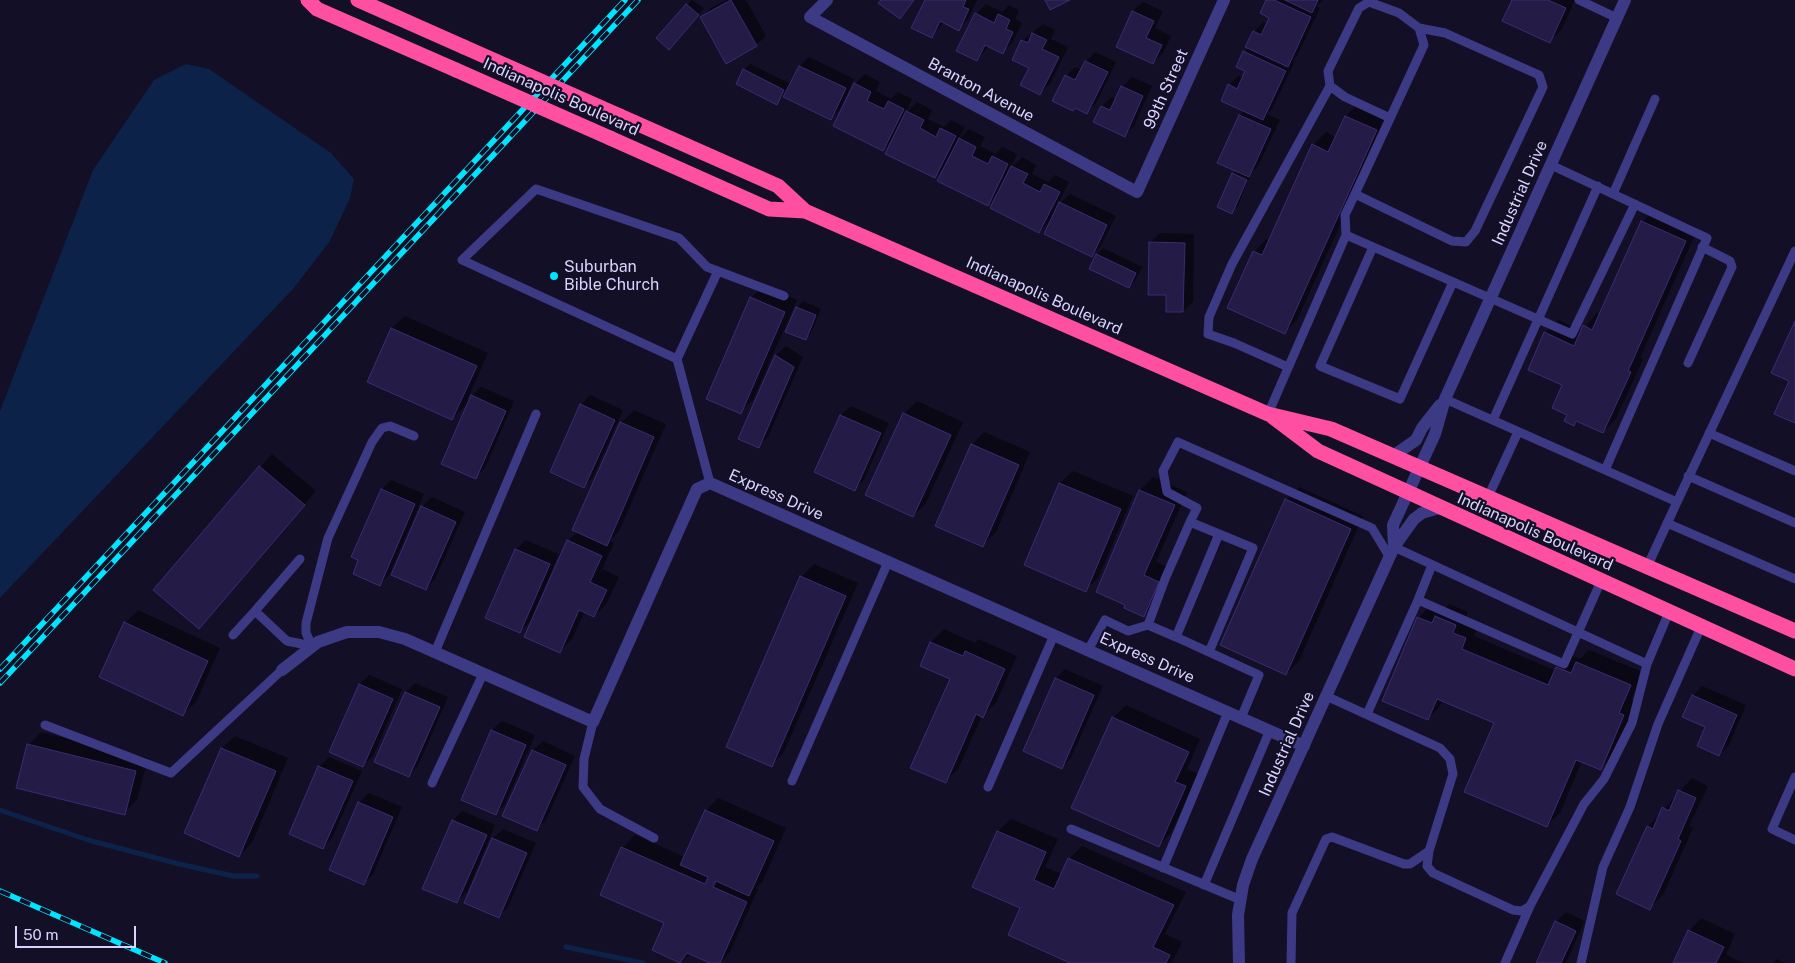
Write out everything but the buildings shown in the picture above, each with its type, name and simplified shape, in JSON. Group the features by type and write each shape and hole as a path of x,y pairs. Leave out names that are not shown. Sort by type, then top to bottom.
{"highway":[{"name":"Indianapolis Boulevard","path":"308,0 317,9 769,209 805,210"},
{"name":"Indianapolis Boulevard","path":"358,0 778,186 805,210 1268,414 1331,429 1795,631"},
{"name":"Indianapolis Boulevard","path":"1268,414 1318,452 1795,669"}],"street":[{"name":"Branton Avenue","path":"827,0 810,17 1137,192"},
{"name":"99th Street","path":"1137,192 1224,0"},
{"name":"Industrial Drive","path":"1391,551 1393,525 1406,493 1420,468 1435,434 1445,399 1625,0"},
{"name":"Industrial Drive","path":"1393,456 1416,440 1422,428 1445,399"},
{"name":"Express Drive","path":"592,722 697,489 710,483 1304,746"},
{"name":"Industrial Drive","path":"1239,963 1238,915 1252,859 1391,551 1414,519 1422,513 1440,508"},
{"path":"282,670 318,642 347,632 379,632 405,639 592,722"}],"lane":[{"path":"1579,0 1617,18"},
{"path":"1288,368 1234,343 1208,334 1209,317 1232,264 1330,86 1328,71 1359,8 1370,2 1399,13 1419,28 1445,33 1540,75 1543,87 1475,231 1466,242 1452,241 1355,194"},
{"path":"1268,414 1346,234 1345,215 1424,45 1419,28"},
{"path":"1330,86 1345,97 1390,118"},
{"path":"1613,194 1655,99"},
{"path":"1551,165 1707,238 1605,470"},
{"path":"1493,420 1598,186"},
{"path":"677,359 462,260 536,189 678,238 707,266 784,296"},
{"path":"1346,234 1572,334 1636,204"},
{"path":"1373,246 1320,366 1400,399 1453,282"},
{"path":"1688,363 1732,267 1730,261 1702,248"},
{"path":"1647,567 1795,251"},
{"path":"710,483 677,359 718,271"},
{"path":"1445,399 1677,502"},
{"path":"435,652 536,414"},
{"path":"312,646 306,634 306,623 328,538 372,442 382,428 390,426 414,436"},
{"path":"1488,497 1518,432"},
{"path":"1709,433 1795,471"},
{"path":"1148,625 1165,579 1197,508 1166,492 1163,471 1178,442 1372,528 1391,551 1432,564 1647,664"},
{"path":"1688,476 1795,523"},
{"path":"1190,522 1253,548 1209,652"},
{"path":"1667,523 1795,579"},
{"path":"1176,637 1219,534"},
{"path":"233,635 300,559"},
{"path":"792,781 888,562"},
{"path":"1367,714 1432,564"},
{"path":"1418,600 1564,664 1602,581"},
{"path":"255,611 287,641 312,646"},
{"path":"1505,963 1530,906 1584,804 1604,779 1632,723 1647,664 1669,612"},
{"path":"1088,650 1105,620 1128,631 1148,625 1176,637 1258,675 1241,718"},
{"path":"1581,963 1603,867 1630,807 1658,724 1701,626"},
{"path":"988,787 1054,635"},
{"path":"44,725 171,772 282,670"},
{"path":"432,784 483,674"},
{"path":"1326,696 1440,748 1450,759 1453,774 1429,851 1427,866 1433,873 1513,910 1522,911 1530,906"},
{"path":"1163,868 1228,712"},
{"path":"592,722 584,759 583,787 600,809 654,838"},
{"path":"1204,885 1270,730"},
{"path":"1795,777 1772,829 1795,840"},
{"path":"1071,829 1241,900"},
{"path":"1290,963 1292,913 1326,839 1332,837 1404,864 1410,864 1429,851"}],"water":[{"path":"186,64 209,69 331,153 354,179 350,198 330,241 293,289 0,598 0,411 93,170 154,80"}],"waterway":[{"path":"0,810 88,840 179,864 234,876 257,876"},
{"path":"566,947 643,963"}],"railway":[{"path":"0,669 625,0"},
{"path":"0,683 638,0"},
{"path":"0,891 165,963"}],"place":[{"name":"Suburban Bible Church","path":"554,276"}]}
